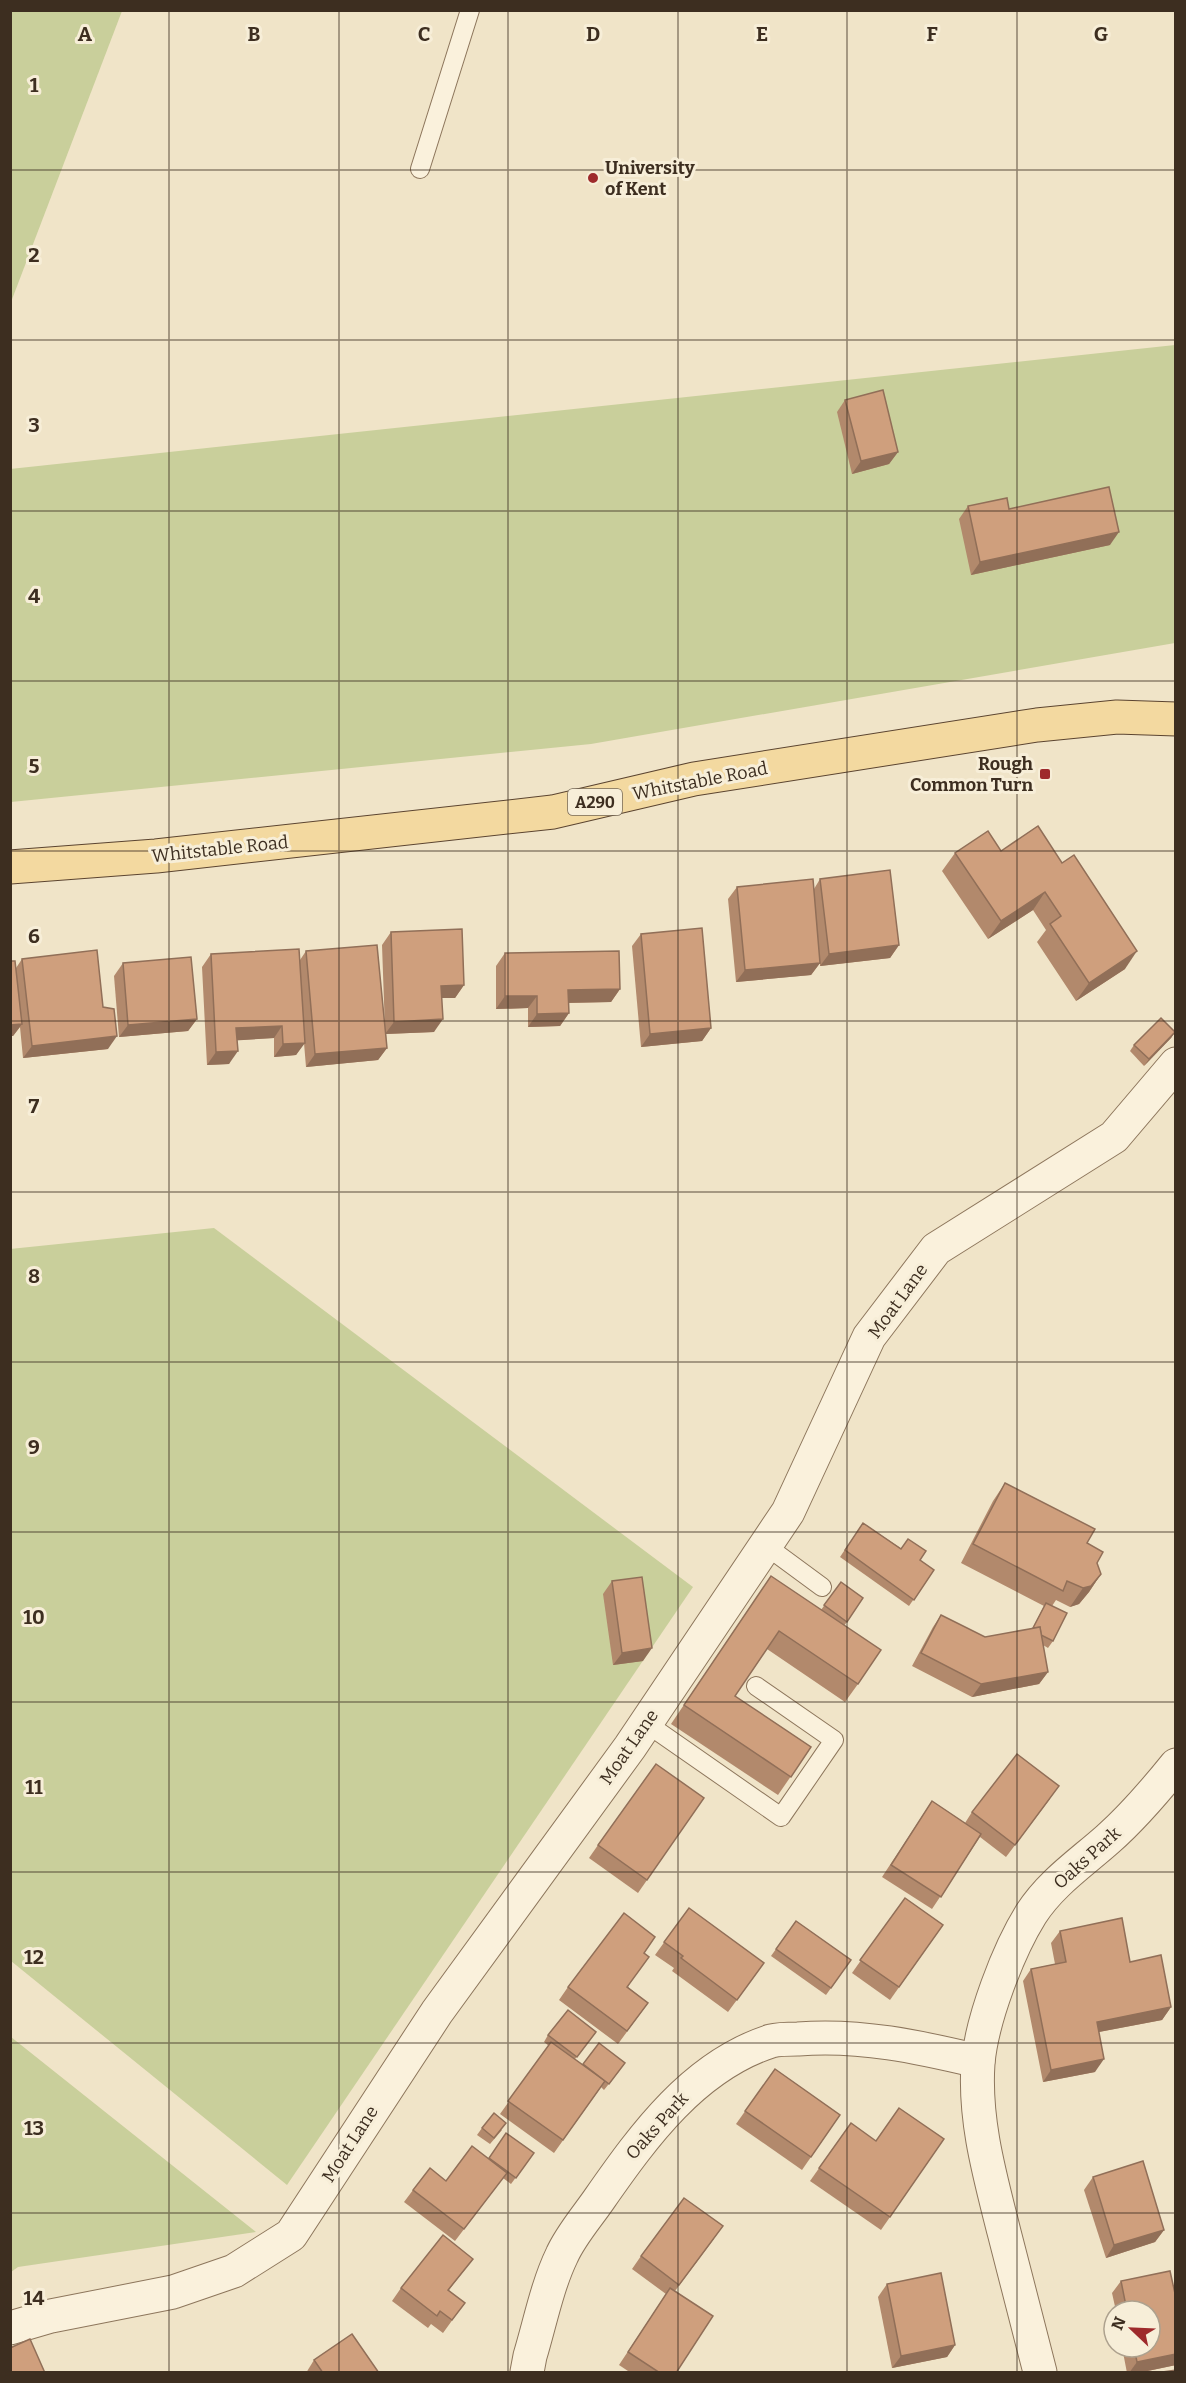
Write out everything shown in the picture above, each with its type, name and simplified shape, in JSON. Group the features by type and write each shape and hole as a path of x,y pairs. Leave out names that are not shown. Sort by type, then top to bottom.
{"main road":[{"name":"Whitstable Road","path":"10,867 156,856 553,812 694,779 1037,725 1117,717 1176,719"}],"street":[{"name":"Moat Lane","path":"10,2328 51,2316 173,2292 234,2271 291,2235 436,2012 646,1723 788,1512 869,1337 936,1249 1114,1137 1176,1064"},
{"name":"Oaks Park","path":"1040,2373 983,2147 978,2096 978,2061 990,2007 1012,1950 1031,1914 1062,1876 1108,1839 1134,1814 1176,1765"},
{"name":"Oaks Park","path":"527,2373 530,2355 562,2255 623,2164 667,2109 698,2082 731,2059 772,2041 818,2037 871,2040 915,2046 978,2061"}],"lane":[{"path":"420,169 470,10"},
{"path":"765,1545 822,1587"},
{"path":"646,1723 781,1817 834,1740 756,1686"}],"green space":[{"path":"10,11 122,11 11,302"},
{"path":"1175,345 1175,643 591,744 11,802 10,469"},
{"path":"214,1228 693,1587 287,2185 11,1961 10,1249"},
{"path":"11,2037 256,2232 18,2267 11,2272"}],"building":[{"path":"883,390 898,452 861,461 845,400"},
{"path":"1109,487 1119,532 980,562 968,506 1007,498 1009,509"},
{"path":"1038,826 1062,863 1074,855 1137,951 1089,983 1050,924 1061,916 1045,892 1001,921 955,853 988,831 1001,851"},
{"path":"890,870 899,945 829,954 820,879"},
{"path":"813,879 820,963 745,970 737,887"},
{"path":"702,928 711,1028 650,1034 641,934"},
{"path":"462,929 464,985 441,986 443,1019 394,1022 391,932"},
{"path":"377,945 387,1048 315,1054 306,951"},
{"path":"299,949 305,1043 283,1044 282,1026 236,1028 238,1051 216,1052 211,954"},
{"path":"97,950 103,1007 114,1009 117,1036 32,1046 22,959"},
{"path":"619,951 620,989 568,990 569,1013 537,1014 537,996 505,996 505,953"},
{"path":"191,957 197,1019 128,1025 123,963"},
{"path":"10,961 15,961 22,1024 10,1025"},
{"path":"1161,1018 1175,1032 1149,1059 1134,1045"},
{"path":"1005,1483 1095,1529 1087,1543 1103,1552 1097,1563 1101,1574 1091,1586 1083,1588 1067,1581 1063,1591 973,1544"},
{"path":"863,1523 901,1549 908,1539 926,1551 920,1560 934,1570 914,1600 845,1550"},
{"path":"771,1576 881,1650 858,1684 779,1631 735,1696 811,1747 791,1777 684,1705"},
{"path":"642,1577 652,1648 622,1653 612,1581"},
{"path":"841,1582 863,1598 847,1622 824,1605"},
{"path":"1046,1603 1067,1613 1053,1641 1041,1635 1040,1627 1033,1628"},
{"path":"941,1615 985,1637 1040,1627 1048,1672 981,1684 921,1653"},
{"path":"1017,1754 1059,1786 1015,1845 972,1812"},
{"path":"656,1764 704,1798 647,1880 598,1845"},
{"path":"932,1801 981,1834 941,1897 891,1865"},
{"path":"905,1898 943,1925 899,1987 860,1960"},
{"path":"689,1908 764,1963 737,2000 681,1958 683,1956 664,1942"},
{"path":"624,1913 655,1937 644,1953 649,1957 627,1987 648,2003 627,2031 568,1987"},
{"path":"1122,1918 1130,1962 1161,1955 1171,2007 1097,2022 1104,2059 1051,2070 1031,1969 1066,1962 1060,1931"},
{"path":"796,1921 851,1960 831,1988 776,1949"},
{"path":"568,2010 596,2032 577,2057 548,2035"},
{"path":"551,2042 605,2081 563,2140 508,2101"},
{"path":"599,2043 625,2063 609,2084 583,2064"},
{"path":"775,2069 840,2115 811,2157 745,2111"},
{"path":"899,2108 944,2139 890,2217 819,2168 851,2123 876,2141"},
{"path":"494,2113 506,2123 494,2138 482,2128"},
{"path":"506,2133 534,2153 516,2178 489,2158"},
{"path":"472,2146 507,2173 464,2229 413,2190 430,2168 446,2181"},
{"path":"1143,2161 1164,2230 1114,2245 1093,2177"},
{"path":"684,2198 723,2226 679,2285 641,2256"},
{"path":"443,2235 473,2259 448,2290 465,2303 452,2320 440,2311 437,2316 401,2288"},
{"path":"1170,2271 1176,2298 1176,2354 1162,2357 1162,2299 1125,2299 1121,2281"},
{"path":"941,2273 955,2345 901,2356 887,2284"},
{"path":"670,2288 713,2316 676,2373 660,2373 628,2352"},
{"path":"352,2334 379,2373 323,2373 314,2360"},
{"path":"30,2339 45,2373 10,2373 10,2348"},
{"path":"1136,2359 1152,2359 1137,2362"},
{"path":"1176,2370 1176,2373 1155,2373"}],"place":[{"name":"University of Kent","path":"593,178"},
{"name":"Rough Common Turn","path":"1045,774"}]}
